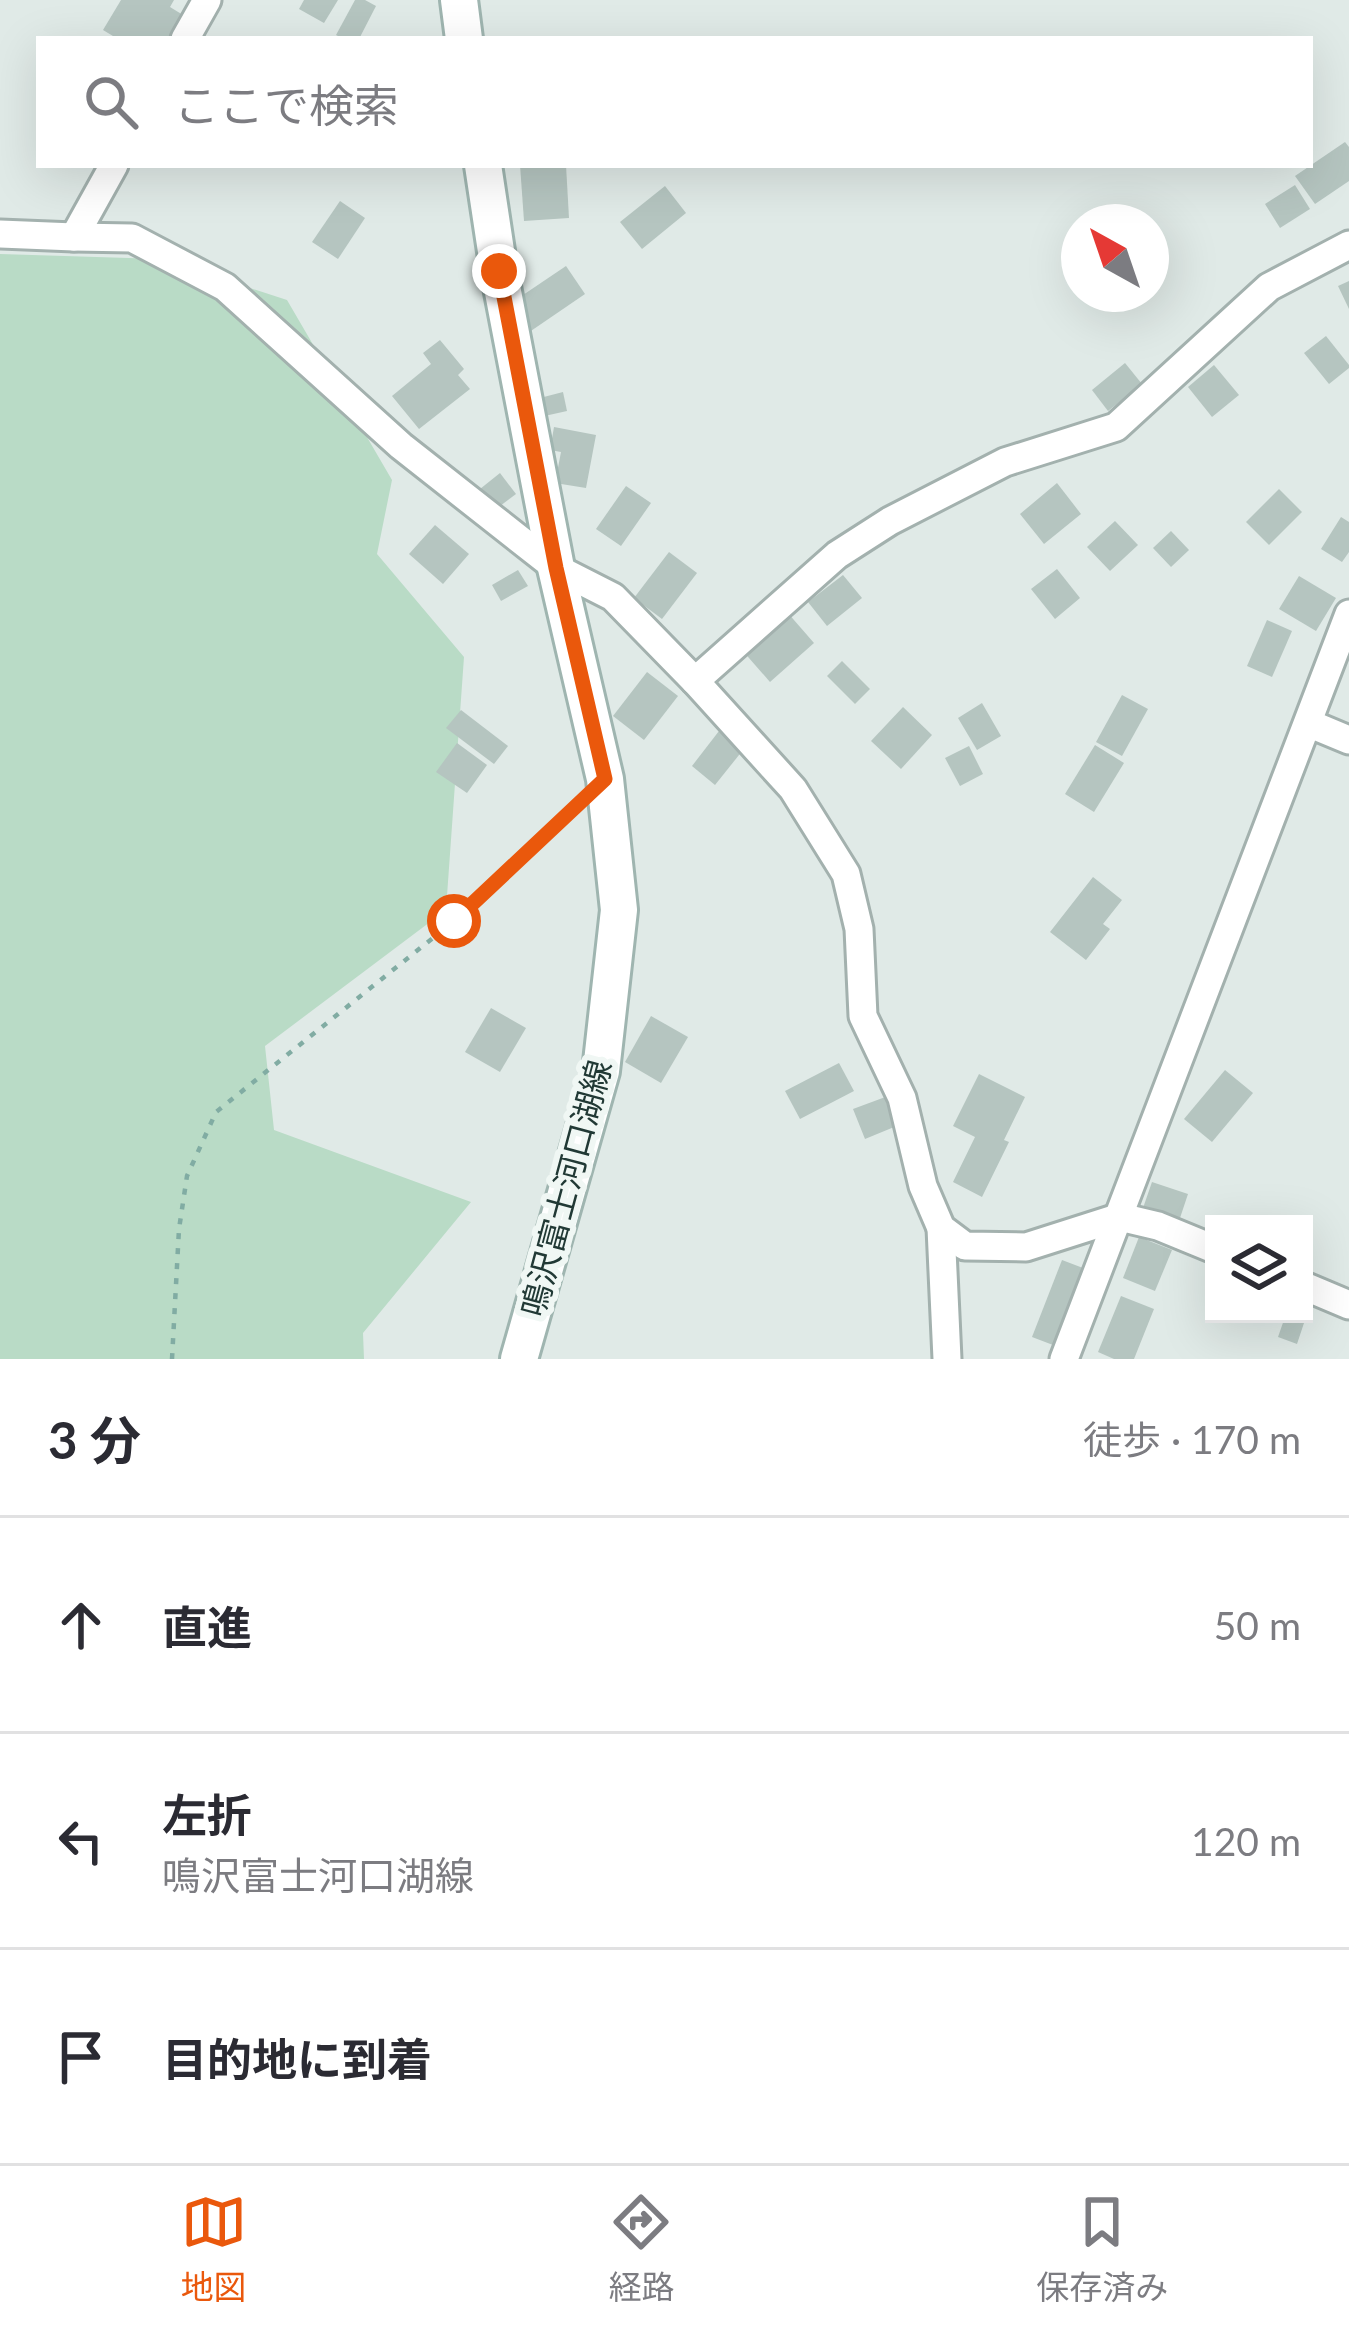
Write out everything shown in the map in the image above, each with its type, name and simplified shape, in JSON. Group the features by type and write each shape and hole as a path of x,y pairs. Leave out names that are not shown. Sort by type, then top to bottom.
{"main road":[{"path":"459,0 464,36"},
{"name":"鳴沢富士河口湖線","path":"483,168 556,568 605,779 619,910 601,1071 519,1359"}],"street":[{"path":"187,36 207,0"},
{"path":"74,236 112,168"},
{"path":"0,234 132,238 225,287 401,446 556,568 613,597 793,789 846,874 859,929 863,1016 902,1098 923,1186 941,1228 947,1359"},
{"path":"695,681 837,555 890,521 1005,462 1116,428 1269,287 1349,245"},
{"path":"1064,1359 1349,614"},
{"path":"1308,723 1349,740"},
{"path":"941,1228 965,1246 1026,1246 1120,1217 1159,1226 1205,1245"},
{"path":"1313,1290 1349,1305"}],"path":[{"path":"172,1359 179,1229 188,1176 216,1112 454,921 605,779"}],"green space":[{"path":"0,254 161,259 287,300 392,480 377,554 464,657 446,910 265,1046 274,1130 471,1202 363,1333 364,1359 0,1359"}],"building":[{"path":"121,0 174,0 170,7 183,15 170,36 113,36 103,30"},
{"path":"304,0 338,0 324,23 299,9"},
{"path":"355,0 376,6 361,36 336,35"},
{"path":"1345,142 1349,147 1349,181 1315,204 1295,176"},
{"path":"520,168 566,168 569,218 524,221"},
{"path":"1295,185 1310,209 1280,228 1265,204"},
{"path":"665,186 686,213 642,249 620,222"},
{"path":"340,201 365,218 338,259 312,242"},
{"path":"566,266 585,294 525,335 523,295"},
{"path":"1349,281 1349,309 1338,286"},
{"path":"1326,336 1349,365 1329,384 1304,353"},
{"path":"440,340 464,369 458,375 470,389 419,429 392,396 431,364 423,353"},
{"path":"1125,363 1142,384 1108,411 1092,390"},
{"path":"1214,365 1239,395 1212,417 1188,387"},
{"path":"563,392 567,411 540,417 536,399"},
{"path":"554,427 596,435 586,488 555,483 561,452 550,450"},
{"path":"500,473 516,494 496,509 480,489"},
{"path":"1057,483 1081,514 1044,544 1020,514"},
{"path":"626,486 651,503 621,546 596,529"},
{"path":"1279,489 1302,512 1269,545 1246,522"},
{"path":"1341,517 1349,522 1349,552 1342,562 1321,549"},
{"path":"1115,521 1138,545 1110,571 1087,547"},
{"path":"435,525 469,554 443,584 409,554"},
{"path":"1171,531 1189,550 1171,567 1153,548"},
{"path":"669,552 697,573 662,619 634,598"},
{"path":"1057,569 1080,598 1055,619 1031,589"},
{"path":"518,570 528,586 501,601 492,585"},
{"path":"843,575 862,598 827,626 808,602"},
{"path":"1299,576 1336,598 1316,631 1279,609"},
{"path":"787,612 814,643 770,682 742,650"},
{"path":"1267,620 1292,631 1272,677 1247,666"},
{"path":"842,661 870,689 855,704 827,676"},
{"path":"647,672 678,696 644,740 613,716"},
{"path":"1122,695 1148,709 1122,756 1096,742"},
{"path":"982,703 1001,736 977,750 958,718"},
{"path":"903,707 932,735 901,769 871,741"},
{"path":"461,710 508,746 494,764 446,728"},
{"path":"719,731 743,750 715,785 692,766"},
{"path":"457,743 487,765 467,793 436,772"},
{"path":"1095,745 1124,763 1094,812 1065,794"},
{"path":"969,746 983,774 960,786 945,758"},
{"path":"1093,877 1122,900 1103,924 1110,929 1086,960 1050,932"},
{"path":"491,1008 526,1028 500,1072 465,1052"},
{"path":"651,1016 688,1037 661,1083 625,1062"},
{"path":"839,1063 854,1091 800,1119 785,1091"},
{"path":"1225,1070 1253,1093 1212,1142 1184,1119"},
{"path":"979,1074 1025,1097 982,1197 953,1182 975,1137 953,1126"},
{"path":"888,1096 899,1125 865,1139 853,1109"},
{"path":"1152,1182 1188,1194 1179,1221 1143,1208"},
{"path":"1139,1237 1172,1250 1155,1291 1123,1278"},
{"path":"1062,1260 1083,1268 1053,1345 1032,1337"},
{"path":"1121,1296 1154,1309 1134,1359 1114,1359 1098,1352"},
{"path":"1283,1323 1304,1323 1297,1344 1278,1337"}],"route":[{"path":"454,921 605,779 556,568 499,271"}]}
